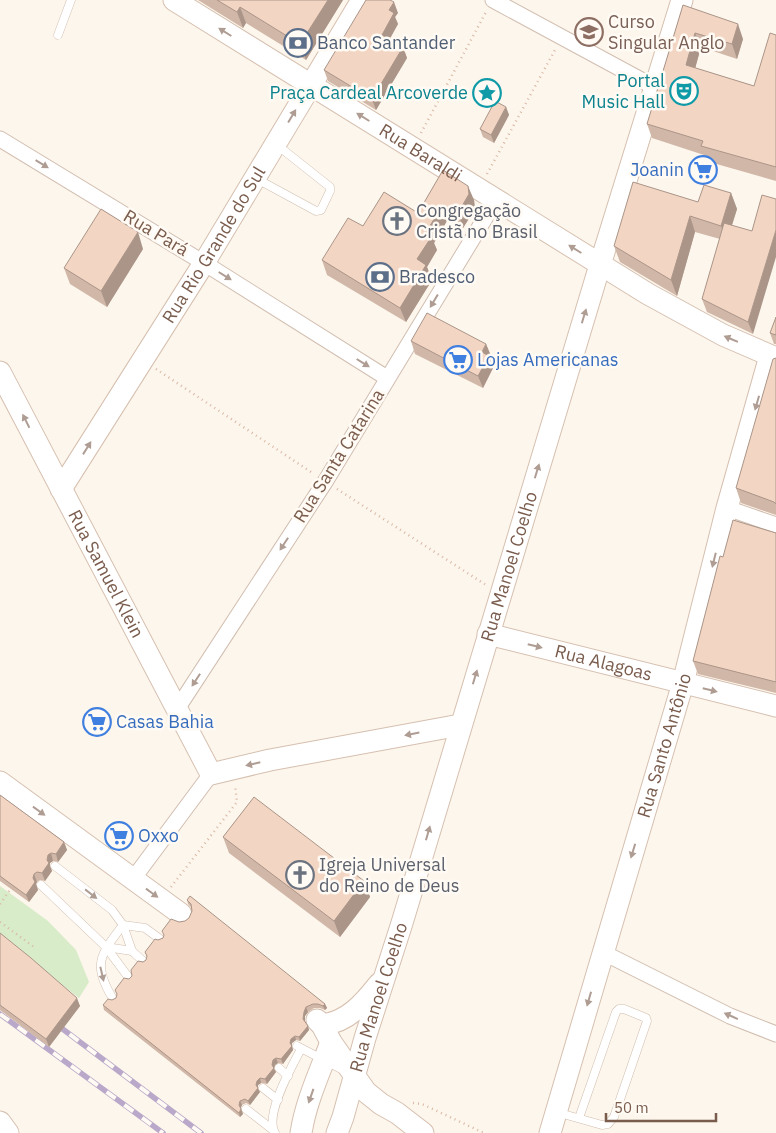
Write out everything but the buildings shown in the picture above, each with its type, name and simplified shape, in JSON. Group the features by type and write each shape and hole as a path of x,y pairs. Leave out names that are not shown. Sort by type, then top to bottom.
{"street":[{"name":"Rua Baraldi","path":"174,0 600,265 689,318 773,357"},
{"name":"Rua Rio Grande do Sul","path":"61,489 204,263 362,0"},
{"name":"Rua Manoel Coelho","path":"340,1125 460,725 682,0"},
{"path":"491,4 562,37 656,88"},
{"name":"Rua Pará","path":"0,138 387,378"},
{"name":"Rua Santa Catarina","path":"177,709 325,482 387,378 487,195"},
{"name":"Rua Santo Antônio","path":"550,1133 683,683 728,508 773,357"},
{"name":"Rua Samuel Klein","path":"0,372 211,774"},
{"path":"728,508 776,525"},
{"name":"Rua Alagoas","path":"488,634 776,706"},
{"path":"133,879 211,774 270,760 460,725"},
{"path":"0,782 181,914"},
{"path":"602,952 730,1016 776,1034"},
{"path":"301,1133 324,1037 336,1022 351,1014 368,998 385,977"},
{"path":"324,1037 366,1092 397,1107"},
{"path":"363,1047 368,1068 386,1100 397,1107 421,1131"},
{"path":"340,1125 363,1106 397,1107"},
{"path":"0,1122 8,1133"}],"lane":[{"path":"58,35 71,0"},
{"path":"255,178 316,211 321,210 330,187 276,144"},
{"path":"55,866 112,910 123,925 132,951 143,961"},
{"path":"41,885 106,947 129,978"},
{"path":"123,925 145,928 160,940"},
{"path":"112,999 102,980 100,964 106,947 123,925"},
{"path":"106,947 132,951"},
{"path":"556,1112 602,1125 608,1124 614,1117 647,1022 646,1018 624,1009 619,1009 616,1012 579,1118"},
{"path":"274,1132 273,1118 278,1100 299,1047 324,1037"},
{"path":"279,1068 288,1076"},
{"path":"263,1088 278,1100"},
{"path":"246,1109 274,1132"}],"path":[{"path":"412,148 491,4"},
{"path":"487,195 562,37"},
{"path":"143,360 325,482 500,594"},
{"path":"161,900 237,802 233,769"},
{"path":"0,904 17,880"},
{"path":"0,922 34,947"},
{"path":"397,1107 422,1104 484,1133"}],"green space":[{"path":"0,886 48,921 76,950 89,982 79,998 0,936"}],"railway":[{"path":"0,1014 163,1133"},
{"path":"52,1021 201,1133"}],"place":[{"name":"Curso Singular Anglo","path":"589,32"},
{"name":"Banco Santander","path":"298,43"},
{"name":"Portal Music Hall","path":"684,91"},
{"name":"Praça Cardeal Arcoverde","path":"487,93"},
{"name":"Joanin","path":"703,170"},
{"name":"Congregação Cristã no Brasil","path":"397,221"},
{"name":"Bradesco","path":"380,277"},
{"name":"Lojas Americanas","path":"458,360"},
{"name":"Casas Bahia","path":"97,722"},
{"name":"Oxxo","path":"119,836"},
{"name":"Igreja Universal do Reino de Deus","path":"300,875"}]}
